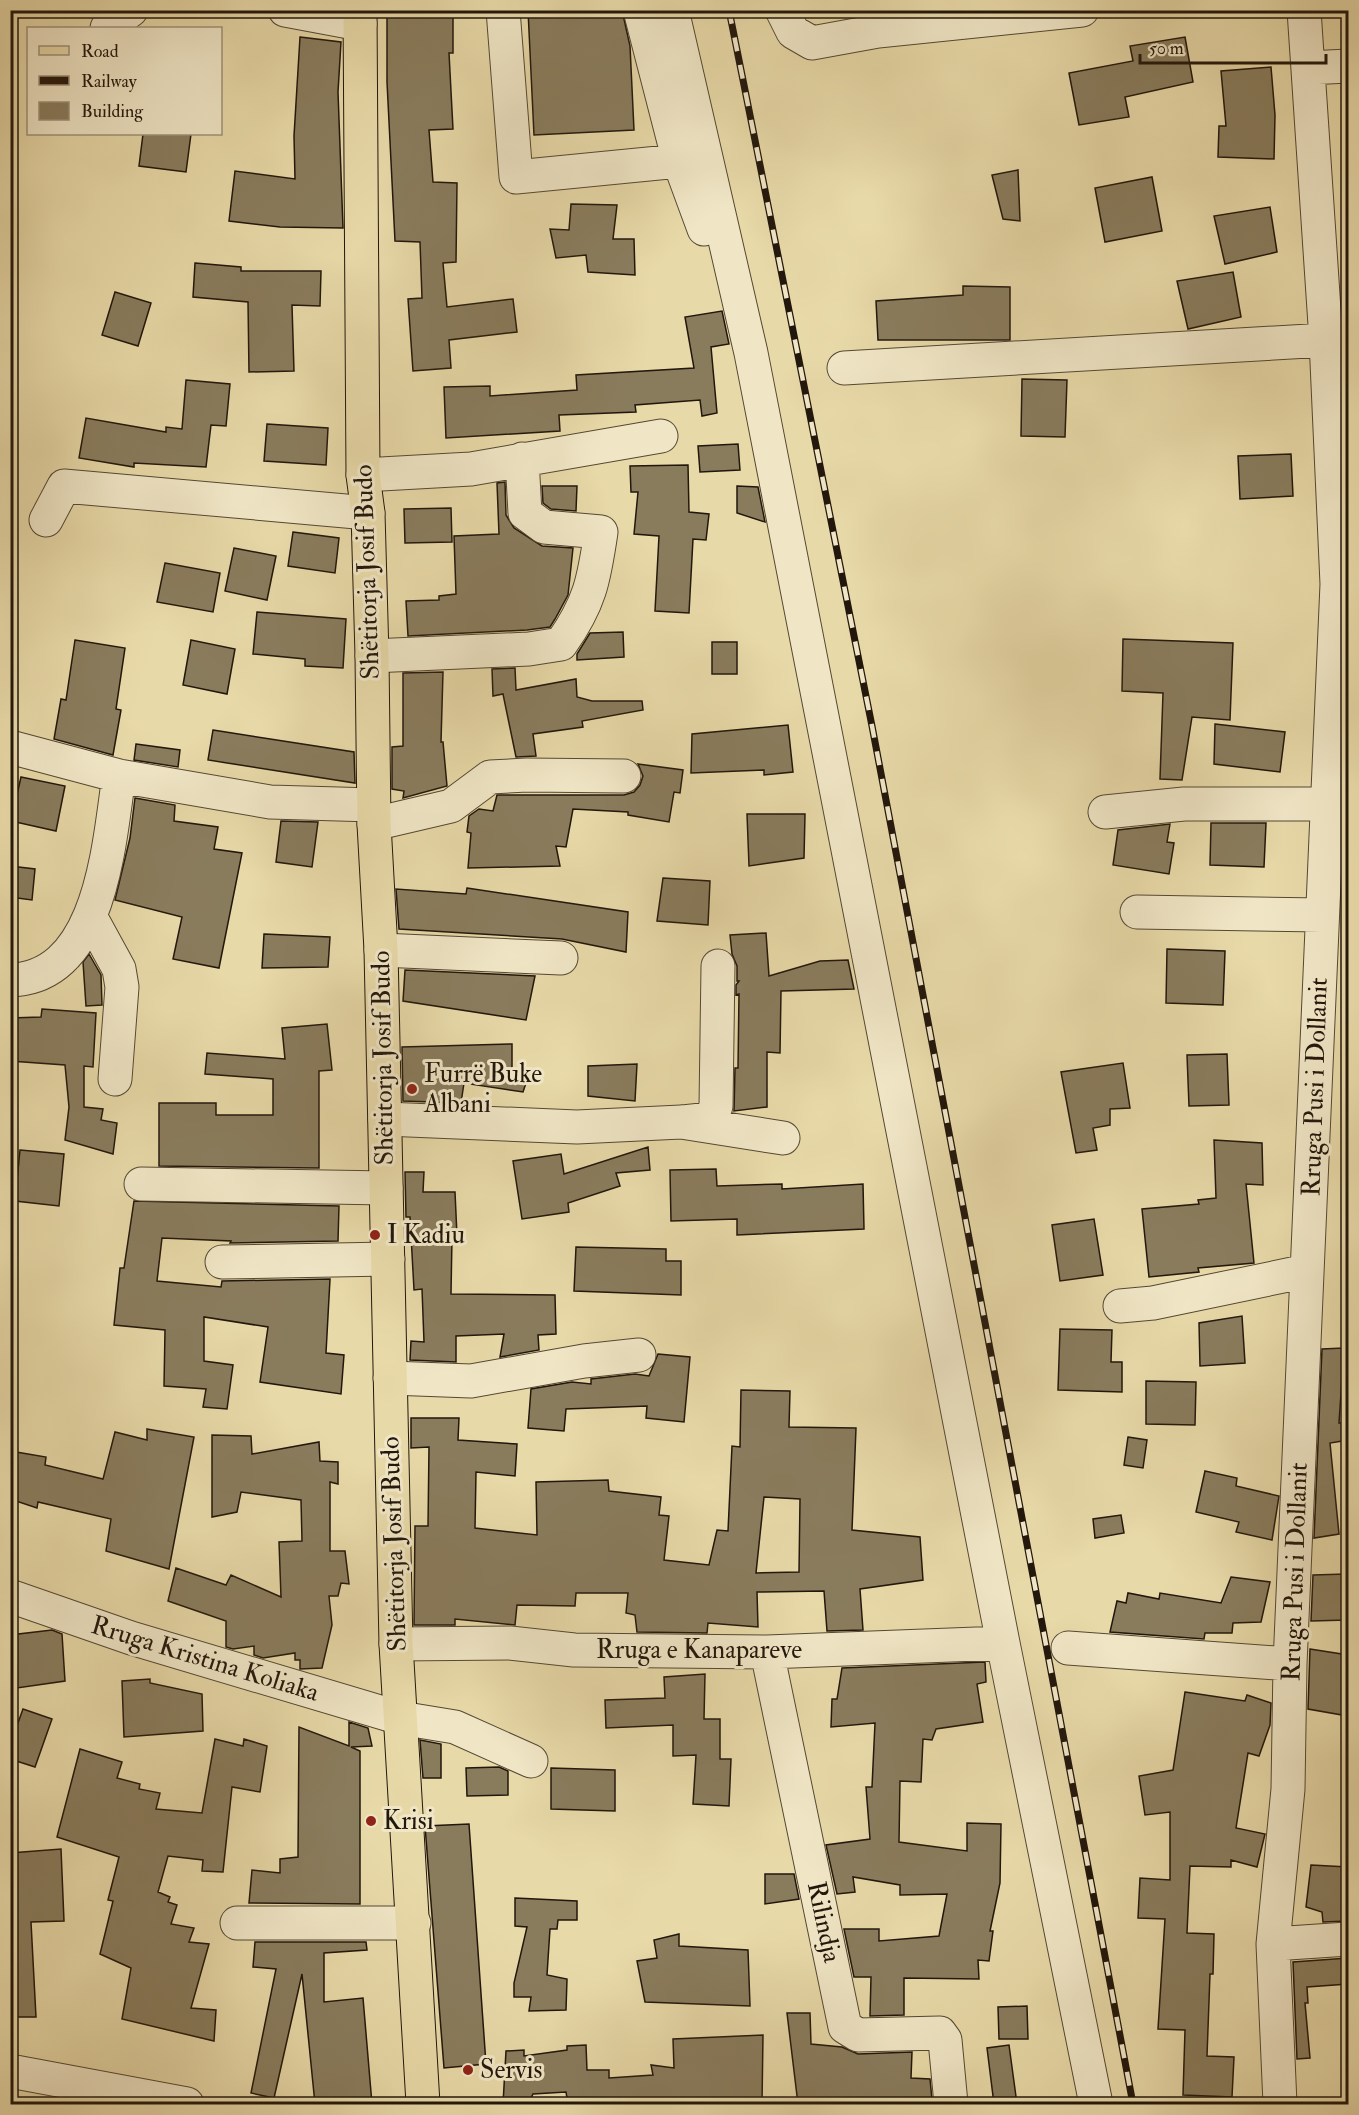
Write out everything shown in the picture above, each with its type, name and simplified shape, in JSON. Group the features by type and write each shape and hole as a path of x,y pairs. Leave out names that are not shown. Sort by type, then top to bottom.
{"main road":[{"name":"Shëtitorja Josif Budo","path":"360,17 363,475 368,513 373,815 381,950 396,1644 423,2104"}],"street":[{"path":"108,27 131,10"},
{"path":"285,10 360,17"},
{"path":"503,10 516,177 679,161"},
{"path":"640,10 679,161 711,248"},
{"path":"672,10 751,353 1003,1642 1096,2104"},
{"path":"782,10 793,32 812,43 878,31 1082,10"},
{"name":"Rruga Pusi i Dollanit","path":"1280,2104 1273,1944 1288,1789 1290,1664 1327,804 1343,584 1304,10"},
{"path":"1308,69 1348,66"},
{"path":"844,368 1326,340"},
{"path":"363,475 471,469 661,436"},
{"path":"372,656 529,649 561,644 580,616 594,583 601,532 544,527 525,513 522,459"},
{"path":"46,520 64,486 368,513"},
{"path":"10,747 119,776 270,802 373,815 451,806 490,777 624,776"},
{"path":"10,980 44,972 65,954 90,916 100,893 119,776"},
{"path":"1106,812 1184,804 1327,804"},
{"path":"1137,912 1322,915"},
{"path":"90,916 119,969 122,987 115,1079"},
{"path":"381,950 561,958"},
{"path":"385,1119 577,1127 711,1119 716,1106 718,966"},
{"path":"681,1122 783,1138"},
{"path":"141,1184 386,1188"},
{"path":"222,1262 388,1259"},
{"path":"1120,1306 1153,1303 1307,1271"},
{"path":"390,1378 471,1381 527,1370 639,1355"},
{"name":"Rruga Kristina Koliaka","path":"10,1596 131,1638 400,1718 455,1727 531,1761"},
{"name":"Rruga e Kanapareve","path":"396,1644 510,1643 574,1650 767,1652 1003,1642"},
{"path":"1068,1648 1290,1664"},
{"name":"Rilindja","path":"767,1652 845,2027 858,2035 940,2033 945,2040 951,2104"},
{"path":"237,1923 414,1923"},
{"path":"1273,1944 1348,1939"},
{"path":"10,2071 187,2104"}],"building":[{"path":"387,10 453,10 453,53 449,53 453,129 429,130 433,182 457,183 456,262 443,263 447,307 513,299 517,332 449,340 451,368 413,371 408,299 422,298 420,242 395,241 387,82"},
{"path":"528,10 622,10 630,46 634,130 534,135"},
{"path":"300,37 341,42 338,92 343,228 280,227 229,221 235,171 295,179 294,136"},
{"path":"1185,37 1193,82 1125,97 1129,117 1079,125 1069,73 1133,61 1130,46"},
{"path":"1271,67 1275,115 1274,159 1218,157 1219,126 1226,126 1221,71"},
{"path":"143,135 191,135 186,172 139,166"},
{"path":"1018,170 1020,221 1003,219 992,175"},
{"path":"1152,177 1162,231 1105,242 1095,188"},
{"path":"571,204 617,205 613,239 634,239 635,275 588,272 586,255 556,258 550,229 569,230"},
{"path":"1270,207 1277,252 1225,264 1214,216"},
{"path":"195,263 241,267 241,271 321,271 320,306 292,305 294,371 249,372 248,302 193,297"},
{"path":"1233,272 1241,317 1188,329 1177,281"},
{"path":"963,286 1010,287 1010,340 878,340 876,301 963,295"},
{"path":"115,292 151,303 138,346 102,335"},
{"path":"722,311 729,344 711,347 717,413 702,416 700,400 635,405 636,412 559,415 560,431 446,438 444,387 490,386 490,396 577,390 576,375 694,368 685,317"},
{"path":"1022,379 1067,380 1065,437 1021,436"},
{"path":"186,380 230,384 226,426 211,425 206,467 134,463 134,467 79,458 86,418 166,432 166,427 182,429"},
{"path":"267,424 328,428 326,465 264,461"},
{"path":"738,444 740,470 700,472 698,446"},
{"path":"1291,454 1293,496 1240,499 1238,456"},
{"path":"688,465 689,512 709,514 706,540 693,539 689,613 655,611 659,536 634,534 638,492 631,492 630,466"},
{"path":"505,482 506,515 514,528 542,546 573,548 568,595 550,627 408,636 406,601 439,600 439,596 456,594 454,536 499,534 497,483"},
{"path":"542,486 577,486 576,511 551,509 543,503"},
{"path":"737,486 758,487 765,522 737,513"},
{"path":"451,508 452,542 405,543 404,509"},
{"path":"293,532 339,538 335,573 288,566"},
{"path":"234,548 276,556 267,600 225,591"},
{"path":"165,563 220,573 213,612 157,602"},
{"path":"257,612 346,619 343,668 305,666 305,659 253,654"},
{"path":"623,632 624,657 577,660 577,654 590,633"},
{"path":"1123,639 1233,643 1230,720 1192,717 1182,780 1160,779 1163,693 1122,691"},
{"path":"75,640 125,648 116,709 121,710 113,755 54,739 61,699 66,700"},
{"path":"191,640 235,649 227,694 183,685"},
{"path":"712,642 737,642 737,674 712,674"},
{"path":"515,668 516,690 576,679 577,697 592,701 642,701 643,710 582,721 583,727 533,734 536,756 516,757 503,694 493,696 492,669"},
{"path":"443,672 441,742 443,742 447,786 403,798 404,791 392,789 392,747 403,746 403,673"},
{"path":"1215,724 1285,732 1280,772 1214,764"},
{"path":"788,725 793,772 764,775 764,770 691,773 692,734"},
{"path":"213,730 354,752 355,783 208,760"},
{"path":"136,744 180,750 178,767 134,760"},
{"path":"638,764 683,770 680,793 674,792 669,822 628,815 628,812 573,809 566,847 556,846 560,866 468,868 471,833 467,832 469,816 479,809 493,811 497,795 624,795 634,792 640,785 643,776"},
{"path":"21,777 65,786 56,831 11,821"},
{"path":"135,798 175,805 174,821 218,827 214,849 242,853 219,968 173,959 182,917 115,900 130,838"},
{"path":"747,814 805,814 804,858 749,866"},
{"path":"281,821 318,822 312,867 276,862"},
{"path":"1211,823 1266,823 1264,867 1210,865"},
{"path":"1170,824 1167,842 1174,843 1169,874 1113,865 1118,830"},
{"path":"10,866 35,869 32,900 10,897"},
{"path":"663,878 710,881 708,925 657,921"},
{"path":"467,888 628,912 626,952 562,939 399,929 396,889 466,894"},
{"path":"766,933 769,976 820,961 848,960 854,989 781,991 780,1053 767,1052 767,1107 734,1111 735,1068 738,1068 739,994 736,995 736,985 739,981 737,981 737,966 732,954 730,935"},
{"path":"264,934 330,937 328,967 262,968"},
{"path":"1167,949 1225,951 1223,1005 1166,1003"},
{"path":"89,954 101,975 102,1005 86,1006 83,962"},
{"path":"405,970 535,976 526,1020 403,1001"},
{"path":"42,1009 96,1013 93,1067 84,1066 84,1107 103,1109 101,1120 117,1123 113,1154 65,1140 69,1107 65,1065 10,1061 10,1018 41,1017"},
{"path":"327,1024 332,1070 319,1071 319,1168 159,1166 159,1103 216,1103 216,1115 273,1115 273,1079 205,1074 207,1053 285,1059 282,1028"},
{"path":"512,1044 512,1071 529,1074 523,1092 464,1083 461,1103 403,1101 402,1047"},
{"path":"1227,1054 1229,1105 1189,1106 1187,1055"},
{"path":"1123,1063 1130,1108 1110,1109 1110,1125 1093,1128 1097,1150 1076,1153 1061,1072"},
{"path":"637,1064 635,1101 588,1096 588,1066"},
{"path":"1214,1140 1262,1143 1263,1185 1246,1184 1254,1263 1198,1268 1199,1272 1149,1277 1142,1209 1199,1204 1198,1200 1216,1198"},
{"path":"648,1147 650,1170 616,1173 620,1186 568,1203 569,1212 522,1219 513,1161 561,1154 564,1174"},
{"path":"20,1150 64,1154 59,1206 15,1201"},
{"path":"716,1169 717,1186 782,1184 782,1189 863,1184 864,1229 737,1235 737,1219 671,1221 670,1170"},
{"path":"405,1172 424,1172 423,1192 455,1192 457,1236 452,1237 451,1294 555,1295 556,1334 538,1335 539,1350 500,1357 504,1334 456,1336 456,1362 410,1360 411,1341 424,1342 422,1289 414,1290 410,1217 406,1217"},
{"path":"134,1201 339,1206 338,1241 230,1243 231,1241 162,1238 157,1281 221,1287 222,1281 330,1279 326,1353 344,1355 341,1394 260,1382 268,1327 204,1317 204,1361 233,1365 227,1409 203,1407 206,1389 164,1386 165,1330 114,1325 120,1268 124,1268"},
{"path":"1094,1219 1103,1275 1060,1281 1052,1225"},
{"path":"576,1247 666,1249 666,1261 681,1261 681,1295 574,1291"},
{"path":"1242,1316 1245,1363 1200,1366 1199,1323"},
{"path":"1060,1329 1112,1330 1111,1362 1122,1362 1122,1392 1058,1390"},
{"path":"1344,1348 1339,1423 1348,1423 1348,1440 1330,1443 1339,1534 1314,1538 1322,1349"},
{"path":"658,1354 690,1357 684,1422 646,1418 647,1406 566,1409 564,1431 528,1428 531,1389 572,1382 591,1384 591,1379 635,1374 649,1376"},
{"path":"1146,1381 1196,1382 1195,1425 1146,1424"},
{"path":"741,1390 790,1391 789,1427 856,1428 852,1530 920,1537 923,1580 860,1589 863,1630 827,1631 824,1591 757,1592 758,1627 708,1623 707,1633 637,1632 635,1615 626,1613 628,1593 576,1593 575,1606 517,1605 515,1625 455,1619 455,1625 414,1625 415,1526 428,1526 429,1447 411,1448 411,1418 459,1418 458,1440 517,1444 515,1476 476,1472 475,1528 537,1535 536,1482 608,1480 609,1491 661,1497 659,1515 669,1516 664,1560 709,1565 717,1530 728,1531 732,1446 740,1447","holes":["764,1497 800,1499 799,1572 756,1573"]},
{"path":"147,1429 194,1437 169,1569 106,1551 111,1519 38,1502 37,1508 10,1499 10,1451 46,1457 45,1465 103,1479 115,1432 147,1440"},
{"path":"212,1435 251,1436 252,1454 319,1442 320,1461 338,1462 338,1484 330,1482 330,1551 345,1551 349,1584 341,1583 338,1596 329,1596 332,1625 322,1668 300,1669 300,1660 295,1660 295,1653 263,1658 254,1655 254,1646 233,1649 226,1647 226,1621 168,1601 176,1568 226,1585 231,1575 281,1597 279,1542 302,1541 301,1500 241,1492 237,1512 212,1517"},
{"path":"1128,1437 1147,1440 1143,1468 1124,1465"},
{"path":"1205,1471 1237,1478 1236,1486 1279,1496 1272,1540 1236,1532 1239,1522 1196,1512"},
{"path":"1121,1515 1124,1533 1095,1538 1093,1519"},
{"path":"1346,1574 1347,1620 1311,1621 1313,1575"},
{"path":"1231,1577 1270,1582 1261,1622 1233,1623 1232,1633 1205,1633 1204,1639 1110,1632 1117,1601 1126,1603 1128,1593 1159,1599 1160,1593 1221,1603"},
{"path":"52,1630 62,1634 65,1681 10,1689 10,1635"},
{"path":"1310,1649 1348,1655 1348,1716 1308,1709"},
{"path":"985,1662 986,1682 977,1684 983,1722 936,1729 932,1740 923,1739 921,1782 900,1781 899,1842 967,1851 967,1823 1001,1824 1000,1883 990,1931 993,1931 989,1961 978,1960 979,1979 904,1978 904,2015 870,2016 871,1977 854,1977 844,1929 879,1929 879,1941 939,1936 947,1894 900,1895 900,1885 853,1877 855,1892 837,1894 826,1845 870,1839 866,1787 872,1787 875,1723 831,1727 832,1699 837,1699 842,1668"},
{"path":"705,1674 704,1719 720,1719 720,1759 731,1759 729,1806 693,1804 696,1755 673,1756 673,1725 606,1728 605,1700 665,1698 664,1677"},
{"path":"150,1679 150,1683 202,1694 203,1731 124,1737 122,1681"},
{"path":"1185,1692 1245,1701 1247,1695 1271,1703 1270,1725 1259,1756 1248,1753 1236,1828 1265,1834 1257,1867 1231,1860 1231,1867 1190,1866 1187,1933 1214,1934 1207,2056 1234,2057 1232,2097 1183,2095 1185,2030 1158,2029 1165,1919 1138,1918 1140,1878 1170,1880 1170,1812 1145,1815 1139,1776 1173,1770"},
{"path":"23,1709 52,1719 35,1767 10,1759 10,1745"},
{"path":"349,1722 368,1728 372,1746 351,1747 360,1751 360,1904 249,1903 252,1870 280,1873 280,1859 298,1857 299,1727 349,1746"},
{"path":"215,1739 243,1746 244,1739 267,1746 260,1792 232,1787 223,1872 202,1871 203,1860 168,1856 158,1892 170,1897 168,1902 177,1905 171,1924 194,1928 189,1942 209,1944 191,2008 216,2010 214,2041 122,2019 131,1968 100,1954 113,1901 108,1900 119,1857 57,1837 80,1749 122,1762 117,1778 140,1784 139,1789 160,1793 156,1809 202,1813"},
{"path":"420,1740 441,1744 441,1778 423,1778"},
{"path":"499,1767 508,1771 508,1795 467,1796 466,1768"},
{"path":"551,1768 615,1770 615,1811 551,1809"},
{"path":"469,1824 486,2064 444,2068 425,1826"},
{"path":"61,1849 64,1921 31,1922 36,2017 10,2017 10,1853"},
{"path":"1311,1865 1348,1867 1348,1921 1323,1922 1322,1912 1306,1907"},
{"path":"765,1874 794,1874 799,1899 765,1904"},
{"path":"515,1898 577,1901 577,1920 558,1920 557,1929 550,1929 547,1975 567,1979 566,2010 529,2011 531,1997 514,1997 514,1983 527,1927 515,1926"},
{"path":"679,1934 679,1946 748,1950 750,2006 645,2002 637,1961 657,1958 654,1940"},
{"path":"255,1942 366,1942 367,1950 324,1953 324,2002 363,1998 372,2104 315,2104 302,1974 274,2098 251,2093 276,1969 253,1967"},
{"path":"1348,1958 1348,1984 1307,1987 1308,2003 1305,2003 1310,2058 1297,2059 1293,1962"},
{"path":"1027,2006 1028,2039 999,2039 998,2007"},
{"path":"787,2013 810,2013 811,2044 842,2047 858,2054 912,2052 911,2078 930,2079 932,2100 889,2099 888,2104 798,2104"},
{"path":"763,2035 762,2104 590,2104 590,2098 568,2104 566,2092 533,2094 528,2104 503,2104 506,2051 524,2050 524,2056 567,2050 567,2046 586,2045 587,2070 609,2070 609,2078 653,2075 651,2065 674,2068 673,2039"},
{"path":"1009,2045 1017,2104 994,2104 987,2048"}],"railway":[{"path":"729,10 872,726 1133,2104"}],"place":[{"name":"Furrë Buke Albani","path":"412,1089"},
{"name":"I Kadiu","path":"375,1235"},
{"name":"Krisi","path":"371,1821"},
{"name":"Servis","path":"468,2070"}]}
